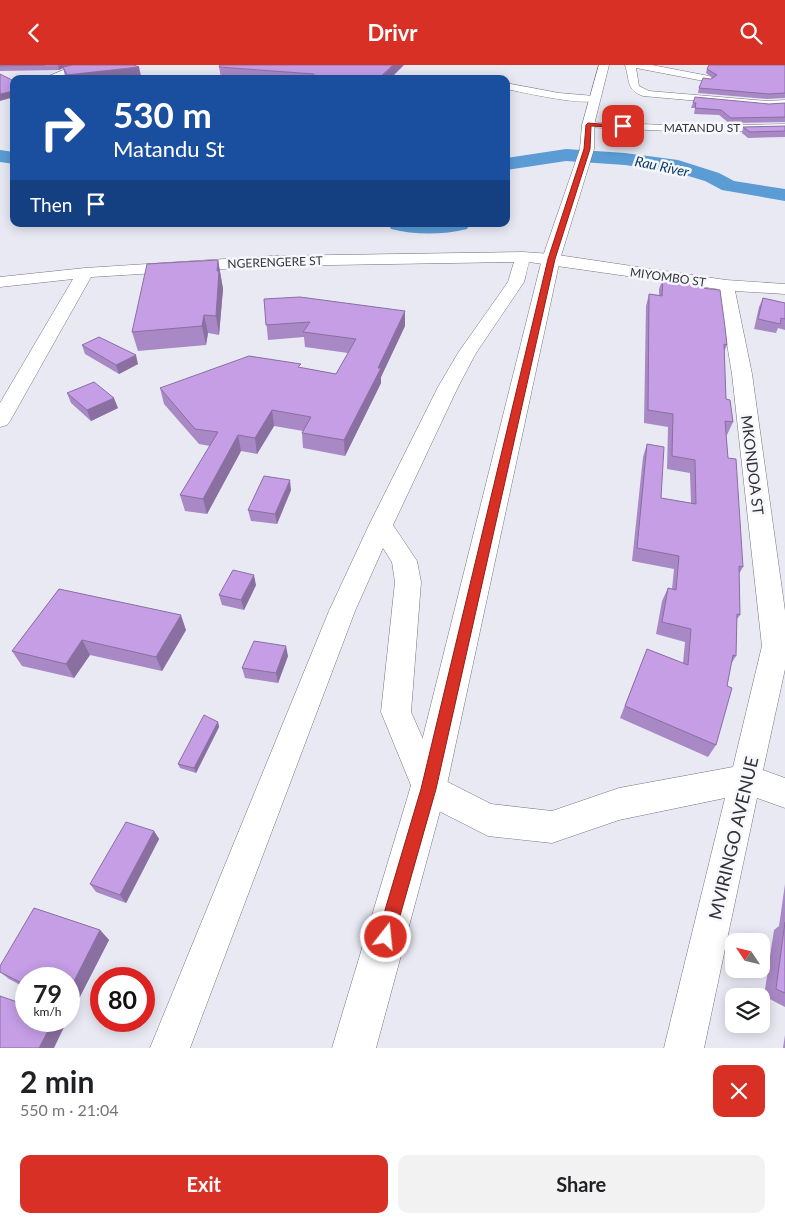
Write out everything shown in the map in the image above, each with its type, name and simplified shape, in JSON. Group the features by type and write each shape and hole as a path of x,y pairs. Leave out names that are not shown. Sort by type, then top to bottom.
{"highway":[{"path":"354,1048 428,789 551,259 585,157 588,125 604,65"}],"street":[{"path":"57,75 75,68 96,65"},
{"path":"630,65 633,72 632,83 636,89 647,94 768,104 785,103"},
{"path":"637,65 709,79"},
{"path":"510,87 559,96 594,99"},
{"name":"MATANDU ST","path":"588,125 692,129 785,127"},
{"path":"170,1048 342,611 381,525 448,387 468,353 516,282 523,257"},
{"name":"NGERENGERE ST","path":"0,282 85,273 272,261 523,257 551,259"},
{"name":"MIYOMBO ST","path":"551,259 726,285 785,289"},
{"path":"0,421 85,273"},
{"name":"MKONDOA ST","path":"726,285 742,374 780,638"},
{"path":"381,525 404,561 408,582 396,712 428,789 488,821 552,827 619,804 746,779 785,793"},
{"name":"MVIRINGO AVENUE","path":"684,1048 780,638"}],"building":[{"path":"0,65 45,65 0,66"},
{"path":"73,65 134,65 139,67 67,75 63,67"},
{"path":"220,65 393,65 382,75 314,75 219,67"},
{"path":"709,65 785,65 785,93 769,94 699,88 703,78 711,79 717,75 707,69"},
{"path":"0,74 10,79 10,92 0,94"},
{"path":"695,97 769,104 785,103 785,117 731,118 721,110 695,108 696,103 693,103"},
{"path":"785,126 785,131 750,132 743,127"},
{"path":"218,260 216,316 204,315 202,326 132,332 147,264"},
{"path":"663,278 701,282 701,288 720,290 725,327 727,345 724,344 726,399 730,400 733,422 725,421 728,458 736,459 743,567 739,566 740,615 737,614 736,656 733,655 727,686 732,688 716,745 625,706 647,649 688,665 691,629 662,622 668,588 676,590 679,556 637,548 647,444 664,447 661,498 696,504 695,460 672,456 673,414 648,410 649,294 662,296"},
{"path":"300,297 405,311 378,368 381,368 344,440 302,433 311,417 272,410 255,438 238,435 203,499 180,495 218,432 195,429 160,388 249,356 301,364 298,367 336,374 356,339 303,332 310,322 266,325 264,299"},
{"path":"763,298 785,303 785,319 781,318 780,324 758,319"},
{"path":"99,337 136,355 116,365 82,345"},
{"path":"94,382 114,398 87,410 67,393"},
{"path":"264,476 290,480 275,514 248,510"},
{"path":"233,570 254,575 241,600 219,595"},
{"path":"59,589 181,615 156,657 82,640 66,664 12,651"},
{"path":"254,641 286,646 276,673 242,668"},
{"path":"204,715 218,722 194,768 178,764"},
{"path":"126,822 154,831 120,895 90,884"},
{"path":"34,908 100,930 80,969 80,967 15,967 15,980 0,972 0,966"},
{"path":"785,922 785,993 776,989"},
{"path":"0,996 15,1001 15,1032 47,1032 39,1048 0,1048"}],"waterway":[{"name":"Rau River","path":"510,163 566,155 625,159 678,166 712,177 729,186 785,195"},
{"name":"Rau River","path":"0,156 10,157"}],"route":[{"path":"386,937 428,789 551,259 587,149 588,125 623,126"}]}
